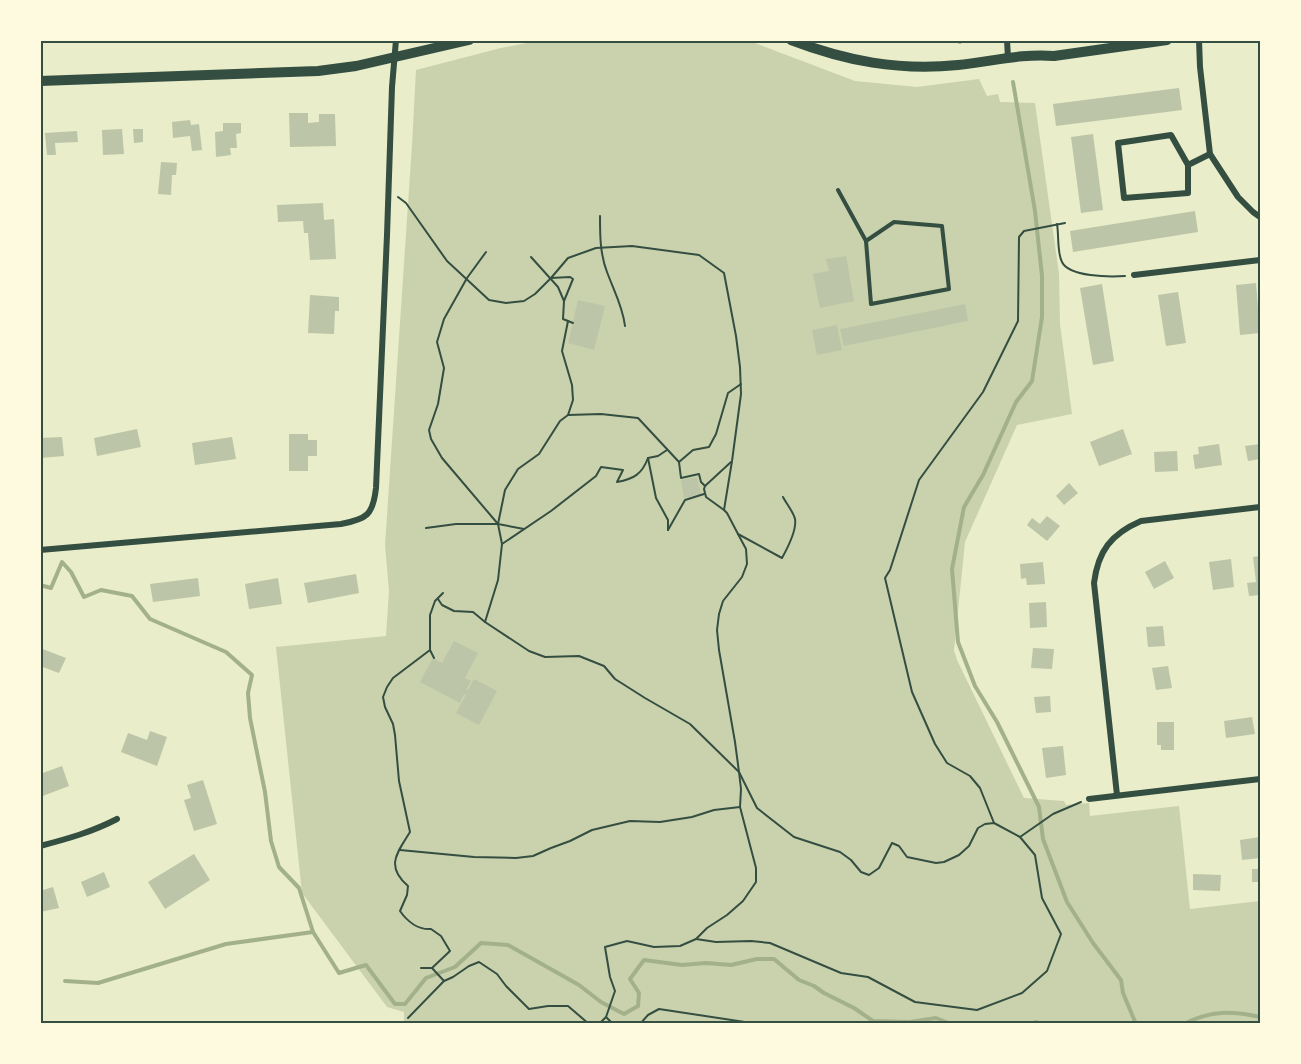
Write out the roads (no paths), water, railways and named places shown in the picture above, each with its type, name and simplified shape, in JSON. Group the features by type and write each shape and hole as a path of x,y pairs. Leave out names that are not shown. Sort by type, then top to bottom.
{"main road":[{"path":"40,81 318,71 394,59 469,40"},
{"path":"791,40 837,56 900,67 957,65 1037,54 1054,56 1167,40"}],"street":[{"path":"40,549 341,524 366,516 375,500 392,87 396,40"},
{"path":"1007,40 1008,58"},
{"path":"1199,40 1210,154 1238,197 1260,217"},
{"path":"1171,135 1188,165 1188,193 1124,198 1118,143 1171,135"},
{"path":"1188,165 1210,154"},
{"path":"1134,275 1260,260"},
{"path":"1117,795 1094,583 1099,558 1116,535 1141,521 1260,507"},
{"path":"1089,799 1260,779"},
{"path":"40,846 96,830 117,819"}],"lane":[{"path":"838,190 866,241 871,304 949,289 942,226 894,222 866,241"}],"waterway":[{"path":"1013,82 1035,211 1042,276 1042,317 1032,381 1016,402 983,475 964,507 952,569 958,642 975,686 997,722 1039,807 1043,839 1067,902 1093,943 1121,980 1123,993 1136,1024"},
{"path":"40,585 51,588 62,562 71,572 84,597 101,590 132,596 150,619 226,652 252,675 248,693 250,718 265,792 271,841 279,867 299,888 313,932"},
{"path":"65,981 98,983 226,944 313,932 339,973 366,965 395,1004 405,1004 426,978 455,967 481,943 508,945 579,985 601,1002 624,1014 638,1006 639,993 630,979 644,960 682,965 706,963 731,965 757,959 774,959 799,980 854,1008 873,1021 910,1022 936,1018 951,1024"},
{"path":"1184,1024 1203,1016 1222,1013 1260,1017"},
{"path":"1029,1024 1037,1022 1039,1024"}]}
